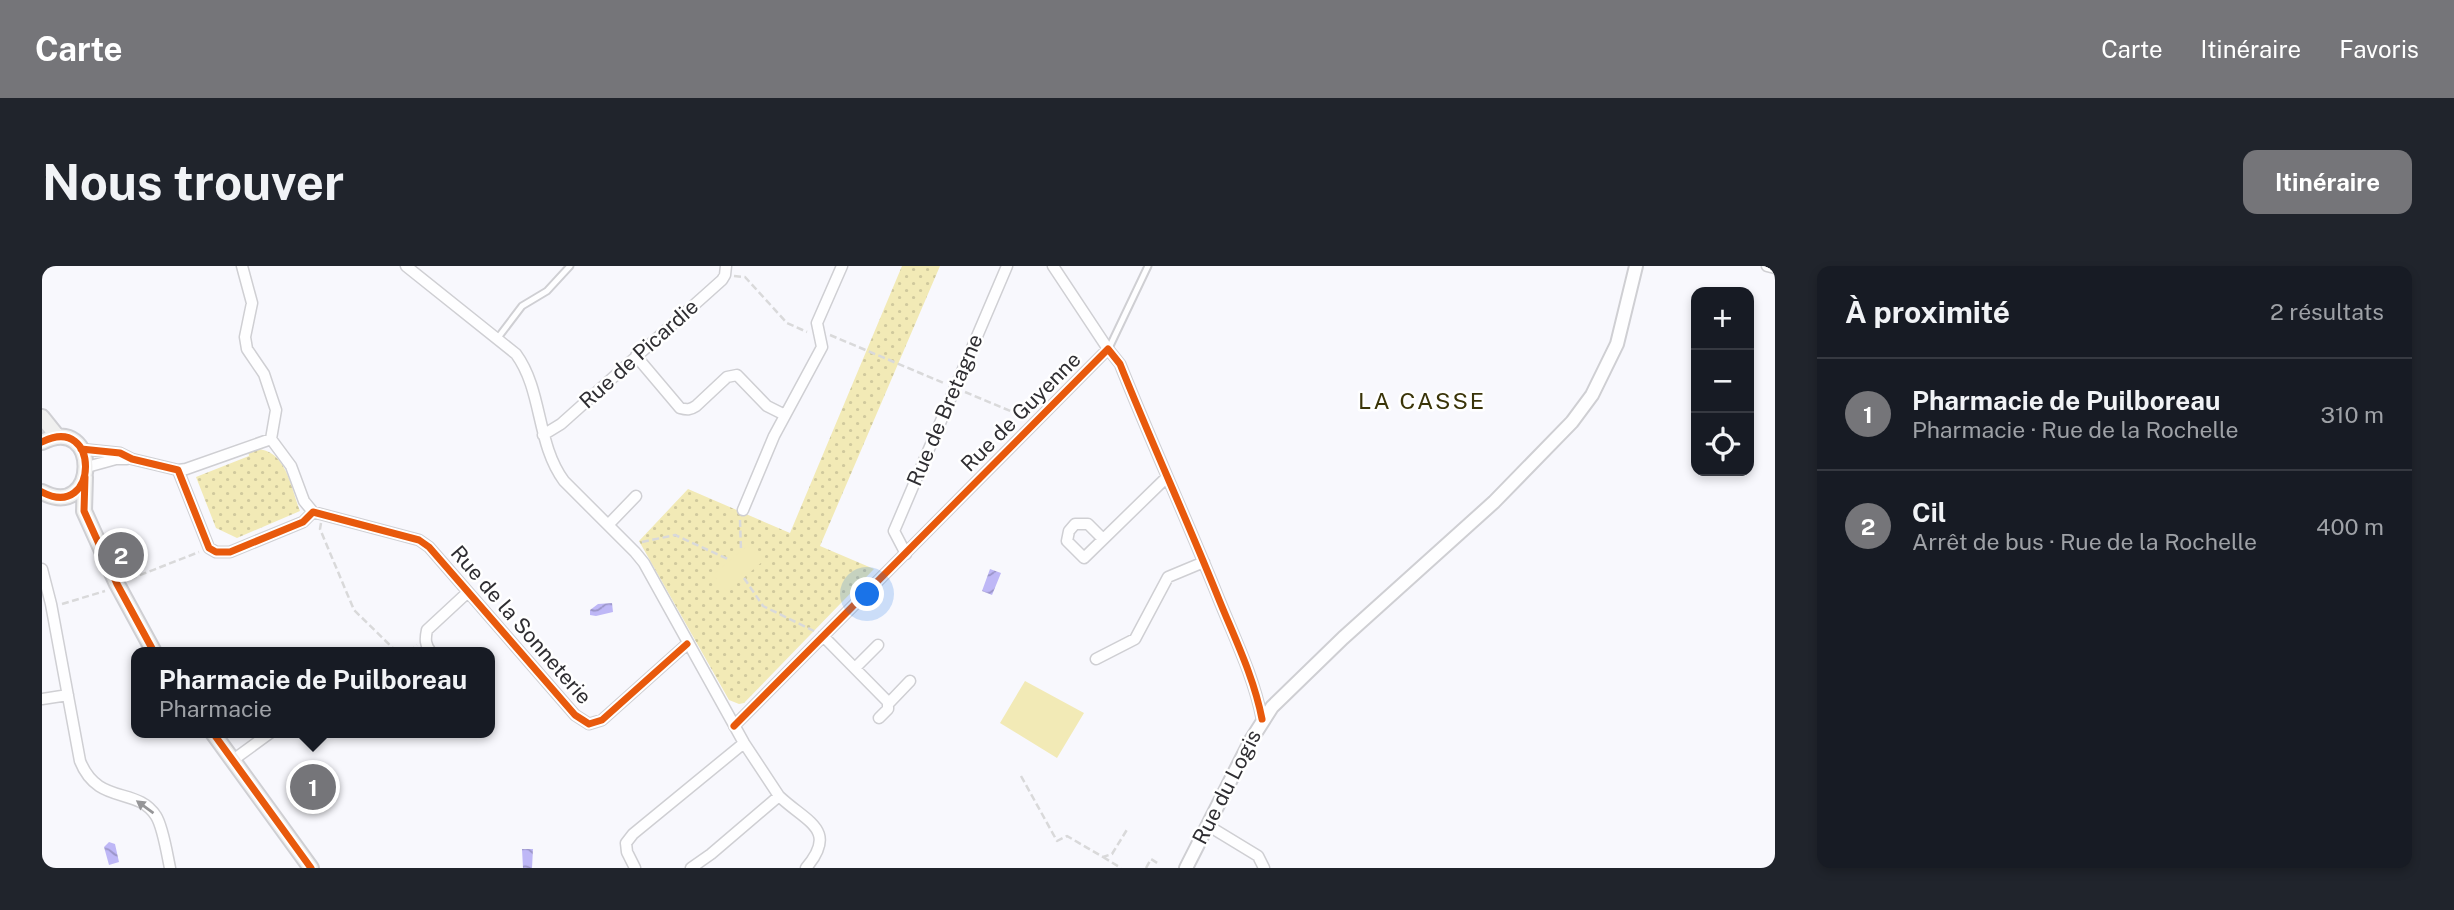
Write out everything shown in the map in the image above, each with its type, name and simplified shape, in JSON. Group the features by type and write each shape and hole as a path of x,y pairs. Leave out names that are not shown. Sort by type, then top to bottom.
{"main road":[{"path":"42,417 58,437"},
{"path":"42,442 58,437 68,439 81,449 86,472 84,511 117,584 151,647"},
{"path":"48,496 76,490 86,472"},
{"path":"48,496 84,511"},
{"path":"217,738 311,868"}],"street":[{"path":"178,470 209,548 216,552 230,552 303,522 318,513 304,501 291,466 271,439 276,410 264,374 247,349 245,337 252,303 242,266"},
{"path":"406,266 516,354 522,363 537,407 542,435 556,471 644,563 744,743 779,796 820,833 818,854 806,868"},
{"path":"743,510 774,436 822,347 817,323 842,266"},
{"name":"Rue de Bretagne","path":"906,554 894,531 1007,266"},
{"path":"1052,266 1108,349"},
{"name":"Rue du Logis","path":"1186,868 1262,719 1272,707 1343,638 1494,502 1572,422 1592,395 1617,344 1636,266"},
{"path":"1767,266 1775,268"},
{"name":"Rue de Picardie","path":"542,435 561,424 722,280 726,270"},
{"name":"Rue de Guyenne","path":"734,726 1108,349 1120,364 1166,478 1204,562 1258,695 1262,719"},
{"path":"636,356 680,408 685,410 696,406 727,377 737,375 767,406 785,415"},
{"path":"81,449 120,453 132,459 178,470 271,439"},
{"path":"86,472 116,459 132,459"},
{"path":"1103,539 1166,478"},
{"path":"608,525 636,496"},
{"name":"Rue de la Sonneterie","path":"318,513 419,540 429,547 575,715 589,723 602,719 687,644"},
{"path":"1096,659 1135,639 1168,577 1204,562"},
{"path":"42,569 85,775 96,786 136,801 156,816 170,868"},
{"name":"Rue de la Sonneterie","path":"427,647 425,639 428,630 468,592"},
{"path":"823,636 889,702"},
{"path":"855,668 878,645"},
{"path":"879,718 888,709 889,702 910,681"},
{"path":"42,699 68,695"},
{"path":"233,760 263,738"},
{"path":"635,868 626,852 626,843 633,834 744,743"},
{"path":"691,868 779,796"},
{"path":"1207,825 1258,856 1264,868"}],"lane":[{"path":"497,339 522,306 547,291 570,266"},
{"path":"1108,349 1148,266"}],"path":[{"path":"726,270 745,277 787,323 816,336 829,335 1037,422"},
{"path":"741,551 740,525 743,510"},
{"path":"318,513 320,529 354,610 392,647"},
{"path":"629,546 676,535 730,560"},
{"path":"744,578 763,606 804,624 823,636"},
{"path":"1021,776 1058,841 1067,836 1121,868"},
{"path":"1103,857 1112,854 1128,828"},
{"path":"1146,868 1151,859 1159,864"}],"shaded area":[{"path":"902,266 940,266 820,546 874,569 744,703 739,704 729,700 639,541 688,489 790,533"},
{"path":"256,449 274,455 281,463 300,511 237,538 216,528 196,477 249,456 248,451"},
{"path":"748,545 762,562 727,592 713,575"},
{"path":"1025,681 1084,713 1057,758 1000,723"}],"water":[{"path":"990,569 1001,573 992,595 982,591"},
{"path":"612,603 613,612 590,615 590,610 598,604"},
{"path":"109,842 115,844 119,862 109,865 104,847"},
{"path":"522,849 533,849 532,868 523,868"}],"cycle path":[{"path":"734,726 1108,349 1120,364 1208,572 1249,674 1262,719"},
{"path":"42,442 61,437 75,441 83,453 85,467 83,481 74,493 61,497 42,492"},
{"path":"81,449 120,453 132,459 178,470 209,548 216,552 230,552 303,522 313,512 419,540 429,547 575,715 589,724 602,720 687,644"},
{"path":"85,477 84,511 117,584 151,647"},
{"path":"217,738 311,868"}],"place":[{"name":"Cil","path":"121,555"},
{"name":"Pharmacie de Puilboreau","path":"313,787"}],"district":[{"name":"LA CASSE","path":"1422,401"}]}
